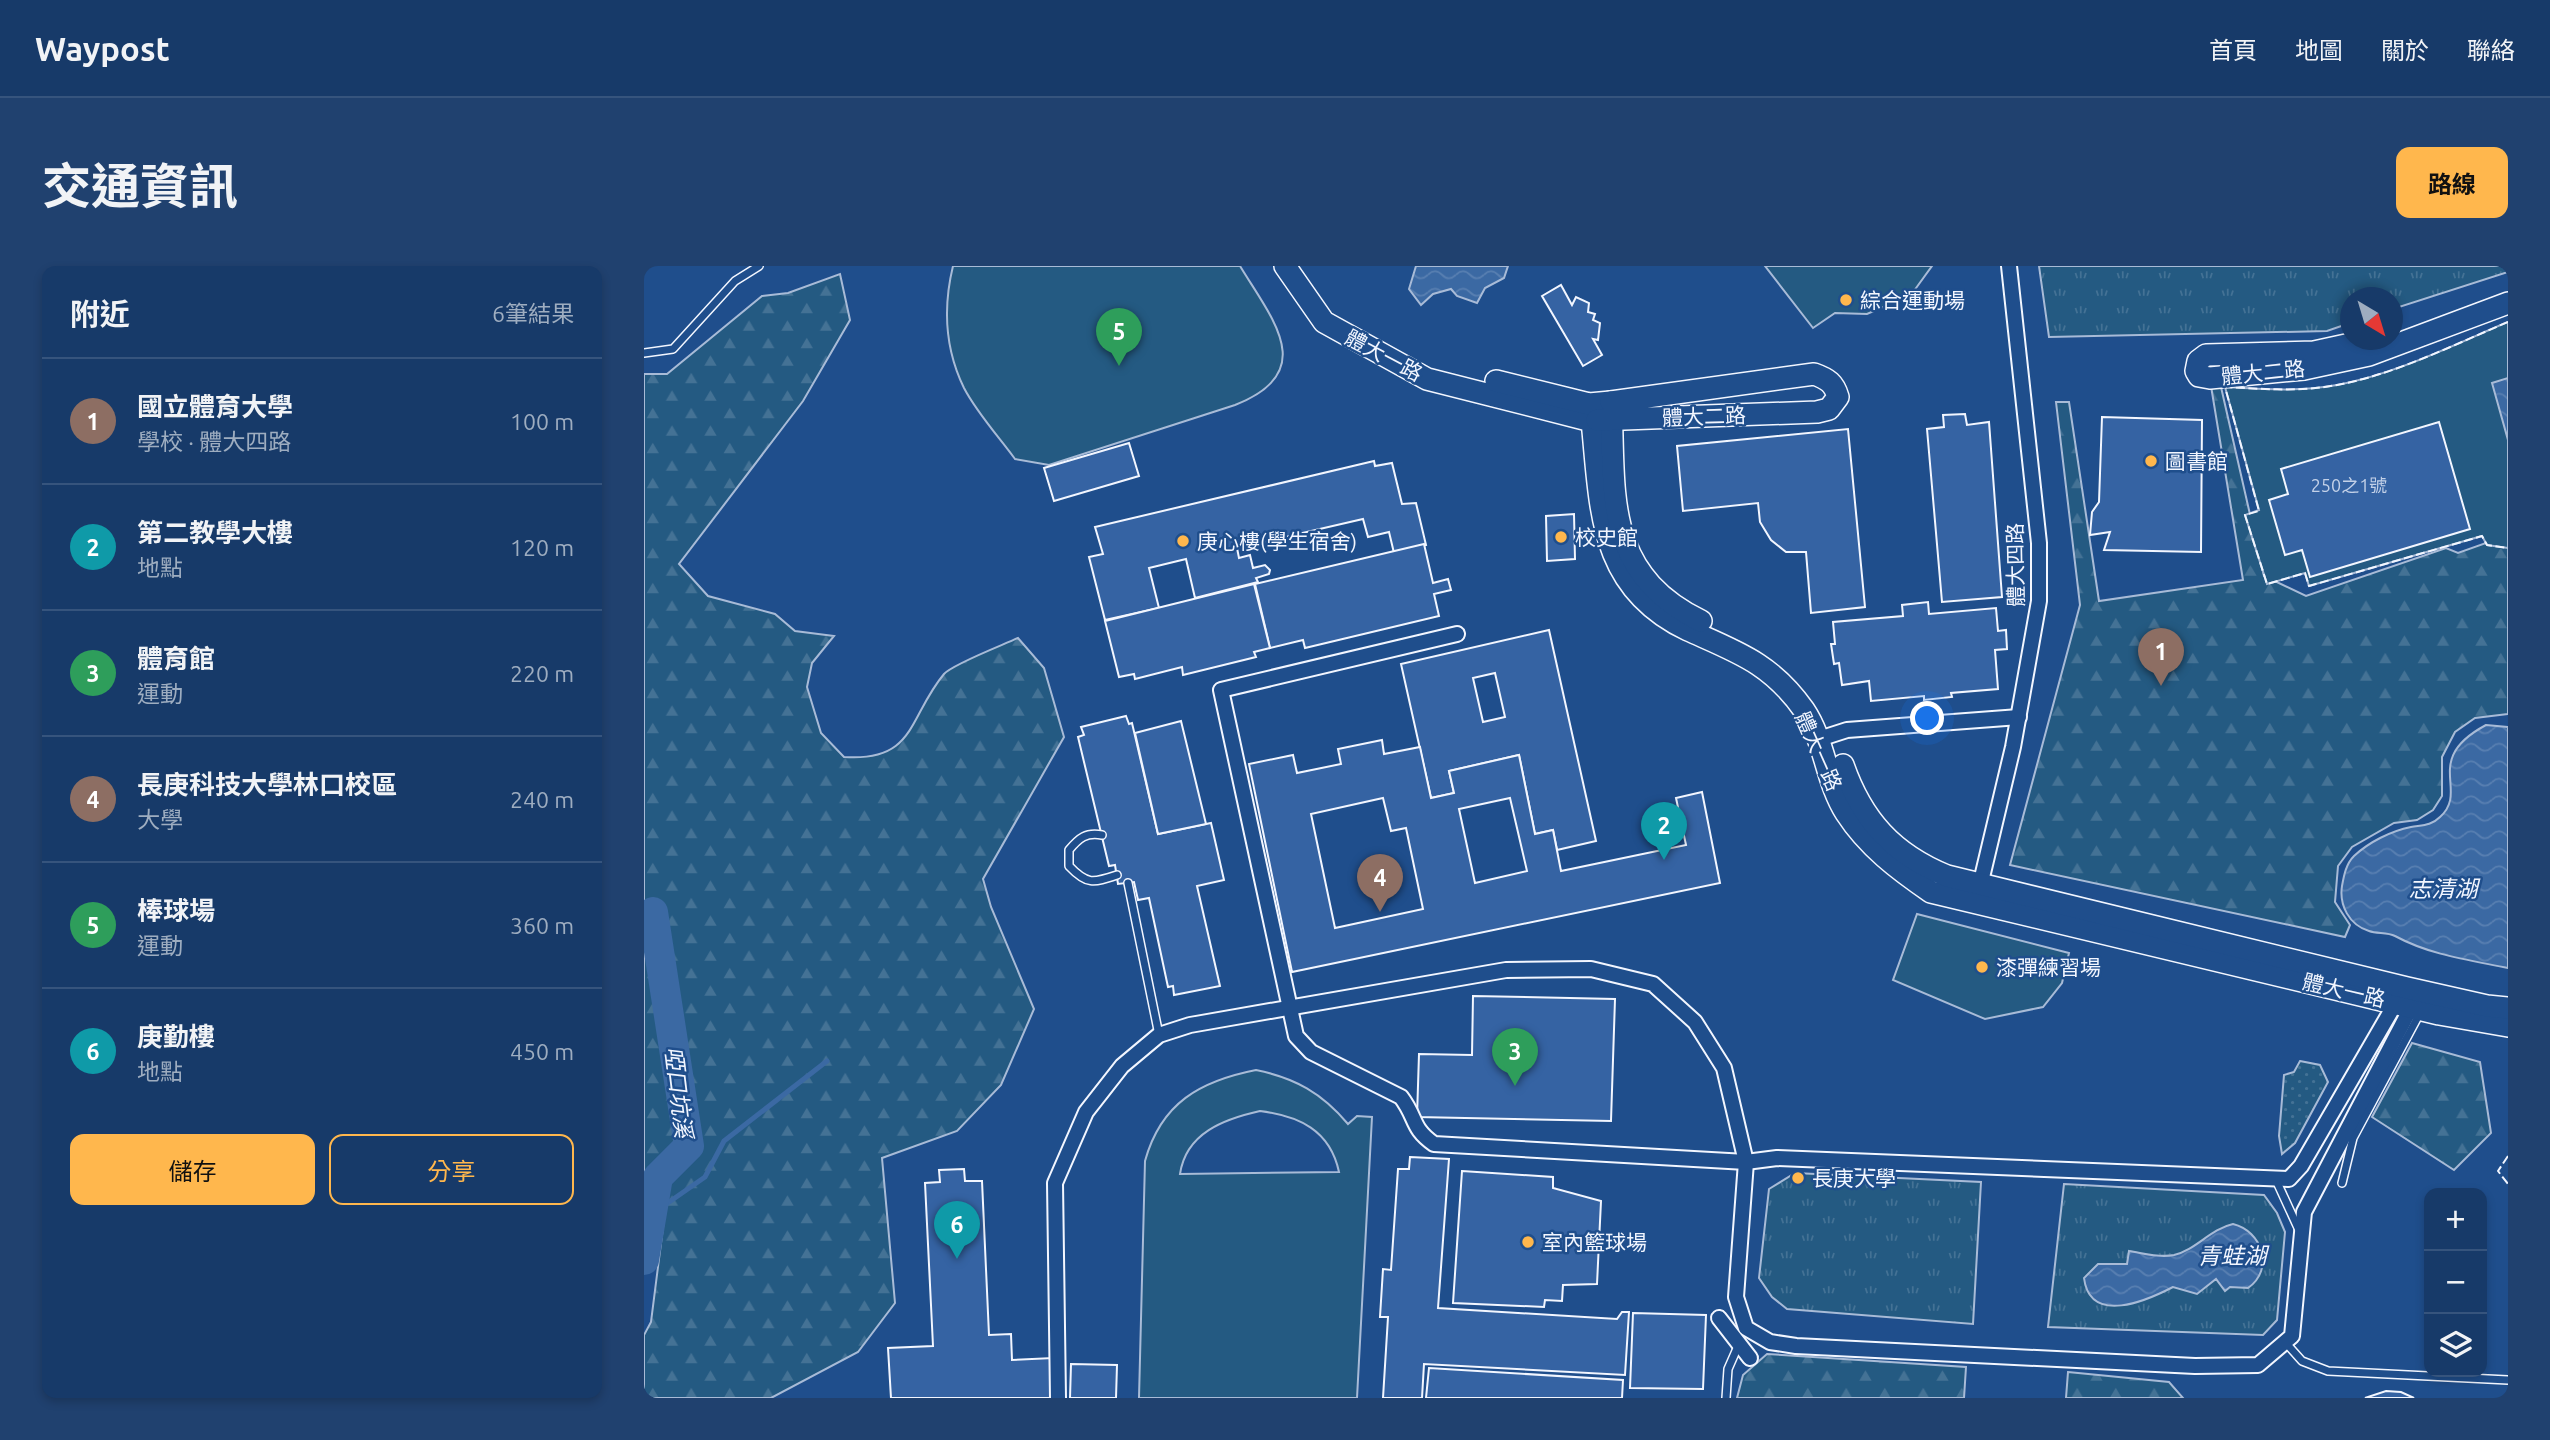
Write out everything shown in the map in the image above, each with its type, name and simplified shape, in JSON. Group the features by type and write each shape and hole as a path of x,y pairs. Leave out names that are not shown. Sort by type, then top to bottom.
{"street":[{"name":"體大一路","path":"1285,266 1324,322 1427,379 1601,411"},
{"name":"體大一路","path":"1303,266 1337,315 1435,366 1601,411"},
{"name":"體大四路","path":"1978,893 2019,717 2039,601 2039,542 2009,266"},
{"path":"2403,329 2508,288"},
{"name":"體大二路","path":"2403,343 2508,303"},
{"name":"體大二路","path":"2340,346 2314,352 2206,355 2198,361 2196,371 2199,376 2210,378 2304,369 2385,350"},
{"name":"體大二路","path":"1814,374 1826,378 1835,386 1838,397 1829,410 1817,412 1601,411 1814,374"},
{"name":"體大一路","path":"1601,411 1615,504 1625,547 1639,573 1660,595 1698,620 1761,648 1814,703 1825,737 1861,808 1899,852 1978,893 2508,1026"},
{"path":"1457,635 1221,690 1296,1036 1311,1052 1401,1097 1410,1108 1417,1132 1434,1144 1746,1162 1777,1158 2289,1179 2301,1166 2409,1001"},
{"path":"1825,737 1871,727 2019,717"},
{"path":"1058,1398 1055,1183 1086,1112 1122,1066 1159,1035 1190,1025 1506,970 1591,969 1653,984 1695,1022 1724,1068 1746,1162 1736,1297 1746,1328 1770,1342 1797,1346 2195,1366 2258,1365 2292,1336 2304,1212 2409,1001"},
{"name":"體大一路","path":"2409,1001 2508,1008"},
{"path":"2372,1017 2407,1027"},
{"path":"1719,1318 1751,1358"}],"lane":[{"path":"644,353 673,349 735,281 759,266"},
{"path":"1102,835 1091,833 1080,838 1069,850 1069,866 1081,878 1096,882 1117,875"},
{"path":"1128,883 1159,1035"},
{"path":"2342,1183 2353,1138 2409,1001"},
{"path":"2276,1178 2302,1237"},
{"path":"1726,1398 1728,1369 1746,1328"},
{"path":"2285,1342 2302,1361 2328,1371 2508,1380"}],"green space":[{"path":"953,266 1240,266 1275,325 1281,343 1282,360 1276,377 1261,392 1235,405 1049,465 1015,459 975,407 964,388 953,358 947,312"},
{"name":"綜合運動場","path":"1765,266 1932,266 1911,295 1867,314 1835,313 1813,328"},
{"path":"2039,266 2508,266 2508,272 2403,306 2403,287 2340,287 2340,326 2327,331 2049,337"},
{"path":"840,274 850,320 803,401 679,564 708,596 775,614 795,631 834,636 812,663 807,687 821,733 844,757 867,757 885,752 898,744 908,734 944,674 979,655 1018,638 1044,668 1064,737 983,879 991,907 1034,1009 1001,1085 957,1131 882,1158 895,1303 858,1352 771,1398 644,1398 644,1335 651,1322 669,1180 644,1187 644,374 667,374 762,296 788,293"},
{"path":"2508,322 2508,548 2487,545 2482,536 2309,586 2305,573 2267,584 2245,515 2259,510 2225,387 2309,389 2359,380 2424,358"},
{"path":"2211,386 2221,387 2264,576 2306,596 2446,548 2458,553 2497,539 2508,547 2508,714 2475,718 2455,732 2442,757 2442,796 2433,810 2417,820 2394,823 2352,847 2338,866 2335,902 2350,925 2345,937 2010,865 2080,605 2056,402 2069,402 2099,601 2243,580"},
{"name":"漆彈練習場","path":"1917,914 2069,953 2062,983 2043,1007 1985,1019 1893,980"},
{"path":"2412,1043 2480,1062 2491,1133 2454,1170 2372,1117"},
{"path":"2300,1061 2320,1065 2328,1082 2295,1143 2282,1154 2279,1136 2284,1075 2294,1072"},
{"path":"1256,1070 1295,1082 1318,1095 1348,1124 1357,1116 1372,1117 1357,1398 1139,1398 1145,1161 1161,1124 1172,1110 1200,1088","holes":["1260,1111 1300,1121 1320,1136 1335,1158 1339,1172 1180,1174 1190,1148 1209,1130 1246,1114"]},
{"path":"1795,1173 1981,1182 1973,1324 1787,1309 1772,1297 1759,1278 1769,1189"},
{"path":"2064,1184 2264,1195 2277,1213 2285,1232 2277,1320 2263,1335 2048,1327"},
{"path":"1767,1354 1966,1367 1964,1398 1737,1398 1743,1375"},
{"path":"2068,1372 2169,1382 2183,1398 2066,1398"}],"water":[{"path":"1416,266 1508,266 1504,278 1485,288 1477,303 1457,296 1451,289 1433,294 1421,305 1409,289"},
{"path":"2508,378 2508,440 2492,383"},
{"name":"志清湖","path":"2486,725 2508,727 2508,968 2436,952 2392,935 2362,928 2347,913 2341,893 2347,866 2360,851 2388,834 2430,824 2440,817 2448,807 2451,796 2451,762 2456,750 2467,738"},
{"name":"青蛙湖","path":"2233,1224 2251,1234 2262,1252 2261,1271 2248,1288 2230,1287 2225,1291 2216,1279 2197,1294 2173,1287 2135,1303 2121,1305 2108,1305 2097,1301 2089,1293 2084,1278 2098,1264 2127,1264 2129,1251 2157,1256 2174,1255 2189,1249 2217,1230"}],"building":[{"path":"1561,285 1572,305 1576,297 1589,303 1588,312 1595,314 1593,320 1600,323 1598,340 1593,339 1602,355 1583,366 1542,296"},
{"path":"1965,414 1967,425 1989,422 2002,597 1942,602 1927,429 1944,427 1943,415"},
{"name":"圖書館","path":"2102,417 2202,420 2201,552 2104,550 2110,532 2090,535 2092,512 2099,502"},
{"path":"2439,422 2470,529 2310,577 2302,550 2285,555 2269,500 2288,494 2281,469"},
{"path":"1848,429 1865,607 1811,613 1806,552 1786,552 1771,540 1760,522 1758,503 1683,511 1677,446"},
{"path":"1129,443 1139,476 1054,501 1044,468"},
{"name":"庚心樓(學生宿舍)","path":"1374,461 1375,466 1392,463 1402,504 1416,503 1426,545 1394,553 1389,532 1368,537 1363,519 1237,548 1239,558 1250,555 1253,568 1265,565 1270,570 1269,574 1256,578 1258,582 1195,598 1186,559 1149,568 1159,608 1105,620 1089,557 1103,554 1095,527"},
{"name":"校史館","path":"1574,514 1575,559 1547,561 1546,516"},
{"path":"1424,544 1433,583 1448,579 1451,590 1434,594 1439,616 1305,648 1303,640 1270,648 1255,584"},
{"path":"1254,584 1270,648 1254,652 1256,657 1183,675 1182,667 1135,679 1134,674 1119,677 1105,621"},
{"path":"1928,602 1929,614 1996,608 1998,631 2006,630 2007,649 1995,650 1998,689 1951,693 1952,697 1924,700 1924,696 1871,701 1869,681 1842,685 1839,663 1834,664 1831,644 1835,644 1833,622 1903,616 1902,605"},
{"path":"1549,630 1596,841 1557,850 1553,830 1535,834 1519,755 1449,771 1454,793 1431,798 1401,664","holes":["1495,673 1505,717 1483,722 1473,678"]},
{"path":"1126,716 1129,724 1132,723 1158,834 1211,823 1224,880 1197,886 1220,986 1174,995 1173,986 1168,987 1149,898 1138,900 1134,882 1118,884 1115,865 1109,866 1078,737 1084,735 1081,727"},
{"path":"1181,721 1206,824 1158,834 1135,733"},
{"path":"1382,740 1384,754 1420,747 1431,798 1454,793 1449,771 1519,755 1535,834 1553,830 1561,871 1686,845 1676,798 1702,792 1720,883 1292,972 1249,764 1293,755 1297,773 1341,764 1338,749","holes":["1383,798 1391,831 1406,828 1423,909 1335,928 1311,814","1510,798 1527,871 1475,883 1459,809"]},
{"path":"1473,996 1615,999 1611,1121 1417,1117 1419,1054 1472,1055"},
{"path":"1410,1157 1449,1159 1438,1308 1617,1319 1622,1312 1629,1312 1625,1375 1424,1364 1422,1398 1383,1398 1388,1317 1380,1317 1383,1269 1391,1270 1398,1169 1409,1169"},
{"path":"964,1169 965,1181 982,1181 989,1335 1011,1334 1012,1360 1053,1358 1055,1398 891,1398 888,1348 933,1346 925,1183 940,1182 939,1170"},
{"name":"室內籃球場","path":"1462,1171 1553,1177 1553,1188 1601,1201 1597,1284 1563,1285 1562,1301 1545,1300 1544,1307 1453,1303"},
{"path":"1633,1313 1706,1315 1703,1389 1630,1388"},
{"path":"1071,1364 1117,1365 1116,1398 1070,1398"},
{"path":"1429,1368 1623,1380 1622,1398 1426,1398"},
{"path":"2386,1391 2401,1392 2414,1398 2365,1398"}],"waterway":[{"name":"啞口坑溪","path":"644,1260 658,1177 689,1146 653,912"},
{"path":"649,1216 705,1177 724,1141 827,1061"}],"fence":[{"path":"2508,322 2424,358 2359,380 2309,389 2225,387 2259,511 2245,515 2267,584 2305,573 2309,586 2482,536 2487,545 2508,548"},
{"path":"2508,1156 2498,1171 2508,1184"}],"place":[{"name":"綜合運動場","path":"1846,300"},
{"name":"棒球場","path":"1119,366"},
{"name":"圖書館","path":"2151,461"},
{"name":"校史館","path":"1561,537"},
{"name":"庚心樓(學生宿舍)","path":"1183,541"},
{"name":"國立體育大學","path":"2161,686"},
{"name":"第二教學大樓","path":"1664,860"},
{"name":"長庚科技大學林口校區","path":"1380,912"},
{"name":"漆彈練習場","path":"1982,967"},
{"name":"體育館","path":"1515,1086"},
{"name":"長庚大學","path":"1798,1178"},
{"name":"室內籃球場","path":"1528,1242"},
{"name":"庚勤樓","path":"957,1259"}]}
